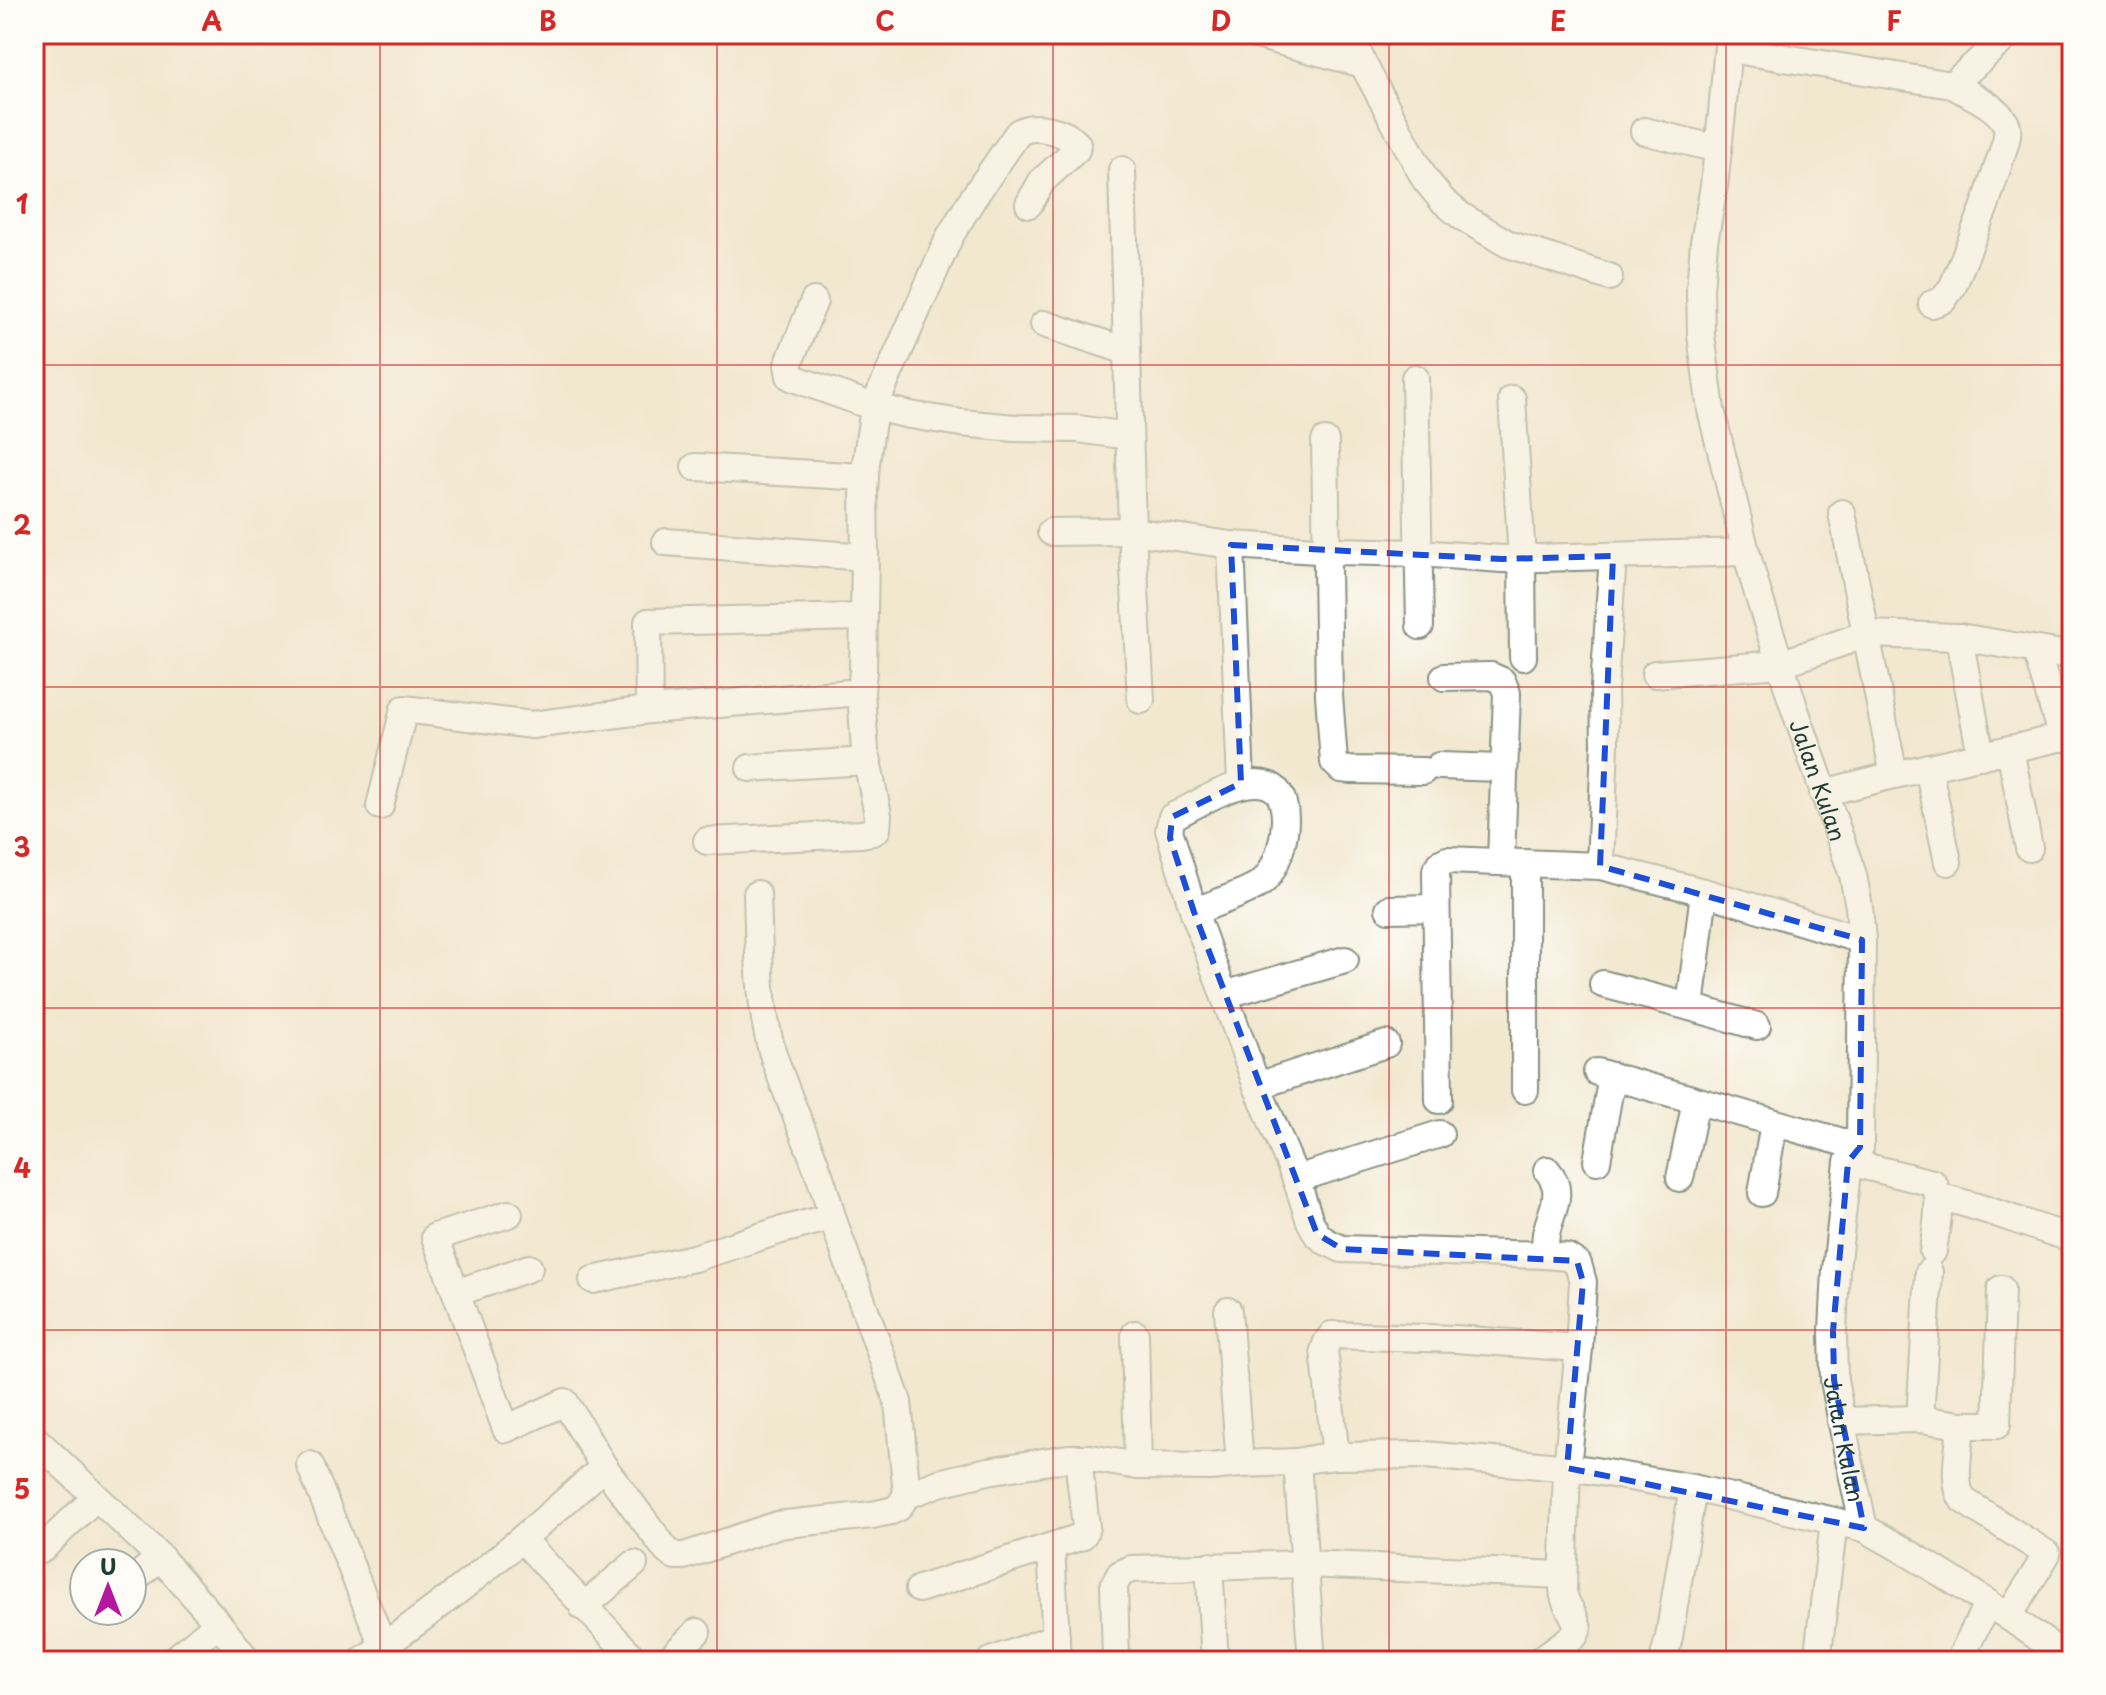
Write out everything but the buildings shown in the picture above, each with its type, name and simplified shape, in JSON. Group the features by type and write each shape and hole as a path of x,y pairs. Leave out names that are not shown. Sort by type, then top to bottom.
{"street":[{"path":"1350,34 1425,179 1442,200 1461,216 1508,244 1609,277"},
{"path":"1952,85 2009,34"},
{"path":"1257,35 1363,64"},
{"path":"1729,41 1952,85 2005,121 2008,133 1985,206 1953,286 1943,300 1932,304"},
{"name":"Jalan Kulan","path":"1729,41 1718,149 1704,242 1700,289 1701,335 1711,410 1746,552 1780,664 1853,875 1859,907 1862,940 1854,1154 1836,1270 1833,1331 1834,1380 1864,1528"},
{"path":"707,841 876,831 878,815 868,761 861,692 865,477 874,407 950,236 1018,133 1032,127 1072,139 1077,144 1076,150 1042,181 1029,204"},
{"path":"1644,131 1718,149"},
{"path":"1122,170 1132,531 1141,700"},
{"path":"814,301 788,365 790,376 796,379 874,407 961,423 1078,429 1129,436"},
{"path":"1044,324 1127,351"},
{"path":"1415,378 1420,626"},
{"path":"1512,399 1522,558 1523,657"},
{"path":"1325,441 1329,695 1334,762 1341,769 1350,770 1503,768"},
{"path":"695,467 865,477"},
{"path":"1842,513 1894,775"},
{"path":"1051,532 1132,531 1231,545 1502,559 1746,552"},
{"path":"666,542 865,557"},
{"path":"1231,545 1241,783"},
{"path":"1600,866 1604,688 1613,556"},
{"path":"649,710 648,622 864,617"},
{"path":"1655,674 1780,664 1867,634 1959,637 2068,655"},
{"path":"1959,637 1981,756"},
{"path":"1823,793 2067,736 2036,650"},
{"path":"1444,677 1491,676 1502,681 1507,693 1503,768 1513,862 1525,1090"},
{"path":"380,806 404,709 532,725 649,710 861,692"},
{"path":"2010,749 2029,848"},
{"path":"750,768 868,761"},
{"path":"1928,767 1948,862"},
{"path":"1194,912 1259,885 1268,876 1283,841 1285,819 1281,797 1268,784 1241,783 1172,817 1169,830 1194,912 1257,1086 1317,1234 1342,1249 1545,1255 1575,1260 1582,1270 1579,1348 1567,1468 1563,1575 1564,1600 1578,1628 1575,1635 1539,1661"},
{"path":"1439,1100 1436,870 1447,860 1600,866 1704,892 1862,940"},
{"path":"1690,1007 1704,892"},
{"path":"757,894 767,1031 898,1402 907,1495"},
{"path":"1389,909 1436,908"},
{"path":"1224,995 1345,960"},
{"path":"1603,984 1757,1026"},
{"path":"1257,1086 1386,1044"},
{"path":"1597,1161 1605,1074 1774,1123 1933,1183 1939,1197 1931,1262 1920,1419"},
{"path":"1680,1178 1696,1101"},
{"path":"1762,1193 1774,1123"},
{"path":"1296,1179 1440,1134"},
{"path":"1545,1255 1545,1239 1557,1187 1547,1170"},
{"path":"1939,1197 1970,1204 2072,1238"},
{"path":"509,1214 435,1237 506,1429 565,1402 597,1473 667,1551 675,1556 684,1556 777,1525 891,1511 898,1508 907,1495 939,1483 988,1471 1078,1458 1138,1466 1210,1467 1297,1462 1336,1456 1424,1455 1567,1468 1693,1488 1864,1528 1998,1610 2072,1661"},
{"path":"593,1280 694,1258 832,1217"},
{"path":"456,1293 529,1268"},
{"path":"1841,1421 1920,1419 1961,1425 1997,1425 2001,1289"},
{"path":"1228,1311 1240,1464"},
{"path":"1135,1334 1138,1466"},
{"path":"1336,1456 1324,1350 1332,1335 1455,1339 1579,1348"},
{"path":"1959,1661 2051,1548 2002,1523 1959,1495 1957,1479 1961,1425"},
{"path":"34,1440 160,1557 248,1661"},
{"path":"919,1589 1084,1534 1086,1527 1078,1458"},
{"path":"1297,1462 1312,1661"},
{"path":"310,1465 383,1646"},
{"path":"361,1661 408,1630 522,1539 597,1473"},
{"path":"1663,1661 1693,1488"},
{"path":"41,1550 95,1498"},
{"path":"1817,1661 1834,1522"},
{"path":"522,1539 636,1661"},
{"path":"991,1661 1056,1649 1051,1547"},
{"path":"148,1567 160,1557"},
{"path":"583,1607 634,1564"},
{"path":"1116,1661 1115,1579 1131,1569 1305,1564 1563,1575"},
{"path":"1209,1566 1215,1661"},
{"path":"173,1661 218,1623"},
{"path":"667,1661 697,1632"}],"highlighted area":[{"path":"1231,545 1502,559 1613,556 1600,866 1862,940 1860,1147 1848,1162 1833,1331 1834,1380 1864,1528 1567,1468 1583,1282 1577,1261 1342,1249 1317,1234 1194,912 1170,838 1172,817 1241,783"}]}
